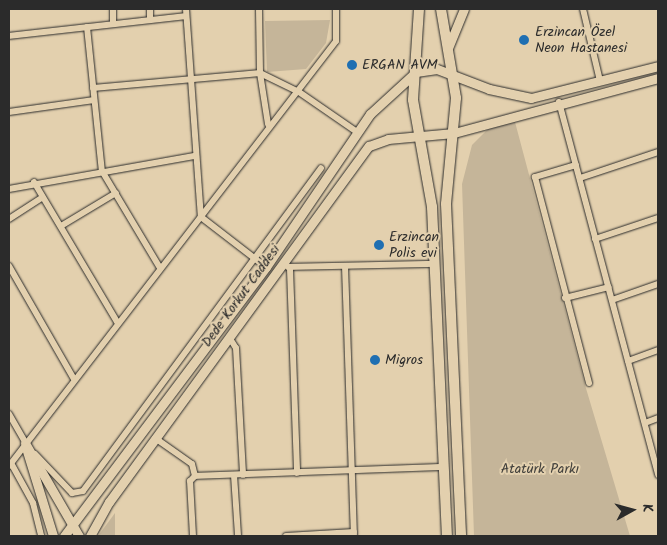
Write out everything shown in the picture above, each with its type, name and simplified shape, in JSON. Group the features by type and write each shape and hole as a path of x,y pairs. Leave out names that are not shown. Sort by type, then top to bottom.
{"main road":[{"path":"419,9 416,72 417,138 432,207 447,536"},
{"path":"441,9 452,73 454,134 446,204 462,536"},
{"path":"448,48 464,9"},
{"path":"416,72 425,68 452,73 489,90 532,98 658,66"},
{"name":"Dede Korkut Caddesi","path":"64,536 266,266 370,114 416,72"},
{"name":"Dede Korkut Caddesi","path":"90,536 155,438 229,337 286,266 369,146 454,134 559,102 658,78"},
{"path":"25,443 74,523 78,536"},
{"path":"25,443 53,536"}],"street":[{"path":"113,9 113,24"},
{"path":"150,9 150,20"},
{"path":"259,9 260,73 268,124"},
{"path":"41,536 33,502 10,464 117,322 201,217 268,124 299,92 336,42 336,9"},
{"path":"585,9 600,81"},
{"path":"9,36 150,20 186,12 194,156 201,217 266,266"},
{"path":"87,27 102,171 160,268"},
{"path":"93,88 260,73 299,92 357,132"},
{"path":"9,112 94,100"},
{"path":"559,102 658,475"},
{"path":"580,178 658,152"},
{"path":"9,189 34,182 194,156"},
{"path":"576,165 535,177 565,298 589,383"},
{"path":"9,414 25,443 72,493 83,491 321,168"},
{"path":"34,182 117,322"},
{"path":"61,226 116,193"},
{"path":"9,219 43,197"},
{"path":"595,239 658,218"},
{"path":"298,473 286,266 435,264"},
{"path":"9,266 74,379"},
{"path":"286,536 354,534 345,266"},
{"path":"612,300 658,284"},
{"path":"565,298 609,287"},
{"path":"229,337 236,348 243,475"},
{"path":"628,361 658,350"},
{"path":"645,423 658,418"},
{"path":"155,438 192,464 195,476"},
{"path":"193,536 190,481 195,476 444,466"},
{"path":"234,475 238,536"}],"green space":[{"path":"330,20 326,43 306,69 267,72 265,21"},
{"name":"Atatürk Parkı","path":"515,122 585,385 630,536 474,536 462,184 472,145 490,127"},
{"path":"115,513 115,536 98,536"}],"place":[{"name":"Erzincan Özel Neon Hastanesi","path":"524,40"},
{"name":"ERGAN AVM","path":"352,65"},
{"name":"Erzincan Polis evi","path":"379,245"},
{"name":"Migros","path":"375,360"}]}
